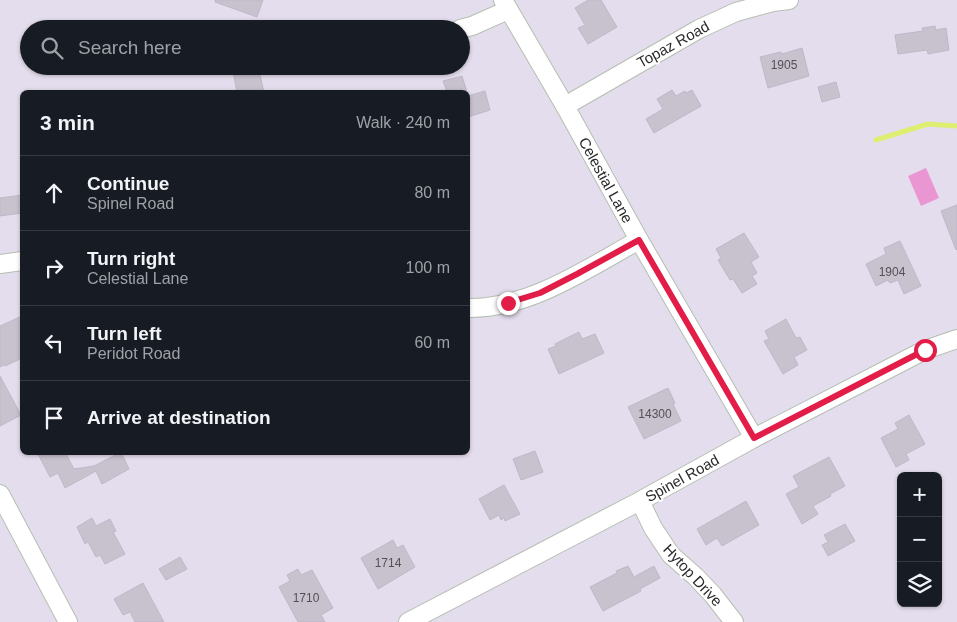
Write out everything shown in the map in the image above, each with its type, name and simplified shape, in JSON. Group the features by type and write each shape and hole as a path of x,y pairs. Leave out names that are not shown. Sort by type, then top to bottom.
{"street":[{"name":"Topaz Road","path":"564,106 699,29 736,12 789,0"},
{"name":"Celestial Lane","path":"505,5 754,438"},
{"path":"470,26 505,5"},
{"path":"470,308 508,303 540,293 639,240"},
{"path":"0,264 20,261"},
{"name":"Spinel Road","path":"408,622 640,501 754,438 925,350 957,339"},
{"path":"0,494 68,622"},
{"name":"Hytop Drive","path":"640,501 653,528 670,555 714,595 734,622"}],"shaded area":[{"path":"926,168 939,198 921,206 908,176"}],"building":[{"path":"215,0 263,0 257,17 215,2"},
{"path":"588,0 601,0 617,27 588,44 578,28 585,25 575,8"},
{"path":"935,26 936,30 946,28 949,50 928,54 927,50 898,54 895,35 923,31 922,28"},
{"path":"802,48 809,76 768,88 760,57 781,52 782,54"},
{"path":"234,75 260,75 264,90 237,90"},
{"path":"462,76 466,90 446,90 443,81"},
{"path":"836,82 840,97 822,102 818,87"},
{"path":"672,90 676,96 685,91 686,93 692,90 701,106 654,133 646,119 663,109 657,99"},
{"path":"485,91 490,110 470,116 470,95"},
{"path":"20,195 20,213 0,216 0,198"},
{"path":"957,205 957,249 956,250 941,211"},
{"path":"744,233 759,257 751,262 757,273 752,276 757,284 742,293 733,279 730,280 718,260 721,258 716,249"},
{"path":"900,241 921,286 904,294 898,280 890,283 888,280 876,286 866,264 886,254 884,248"},
{"path":"20,317 20,359 0,367 0,326"},
{"path":"786,319 796,338 800,337 807,350 794,357 798,365 783,374 764,341 769,339 765,331"},
{"path":"579,332 582,339 595,334 604,353 559,374 548,349"},
{"path":"0,376 20,416 0,426"},
{"path":"668,388 681,421 644,439 628,407"},
{"path":"909,415 925,444 906,454 909,460 896,467 881,438 898,429 895,423"},
{"path":"535,451 543,472 521,480 513,459"},
{"path":"39,455 67,455 74,469 94,466 115,455 122,455 129,469 102,484 96,471 65,488 58,473 50,477"},
{"path":"829,457 845,486 813,506 818,514 802,524 786,494 799,487 793,476"},
{"path":"504,485 520,514 505,521 504,518 501,520 499,515 490,520 479,499"},
{"path":"746,501 759,525 722,546 717,538 706,545 697,529"},
{"path":"92,518 96,526 110,519 116,531 113,532 125,554 105,564 100,555 96,557 88,542 85,544 77,527"},
{"path":"845,524 855,541 828,556 822,545 828,542 824,535"},
{"path":"393,540 397,548 403,545 415,567 378,589 361,558"},
{"path":"180,557 187,569 166,580 159,569"},
{"path":"628,566 634,577 654,566 660,578 640,589 641,591 603,611 590,587"},
{"path":"298,569 301,575 312,570 333,608 321,615 325,622 298,622 279,587 290,581 287,575"},
{"path":"143,583 164,622 135,622 130,612 123,615 114,599"}],"waterway":[{"path":"876,140 928,124 957,126"}],"route":[{"path":"508,303 540,293 639,240 754,438 925,350"}]}
